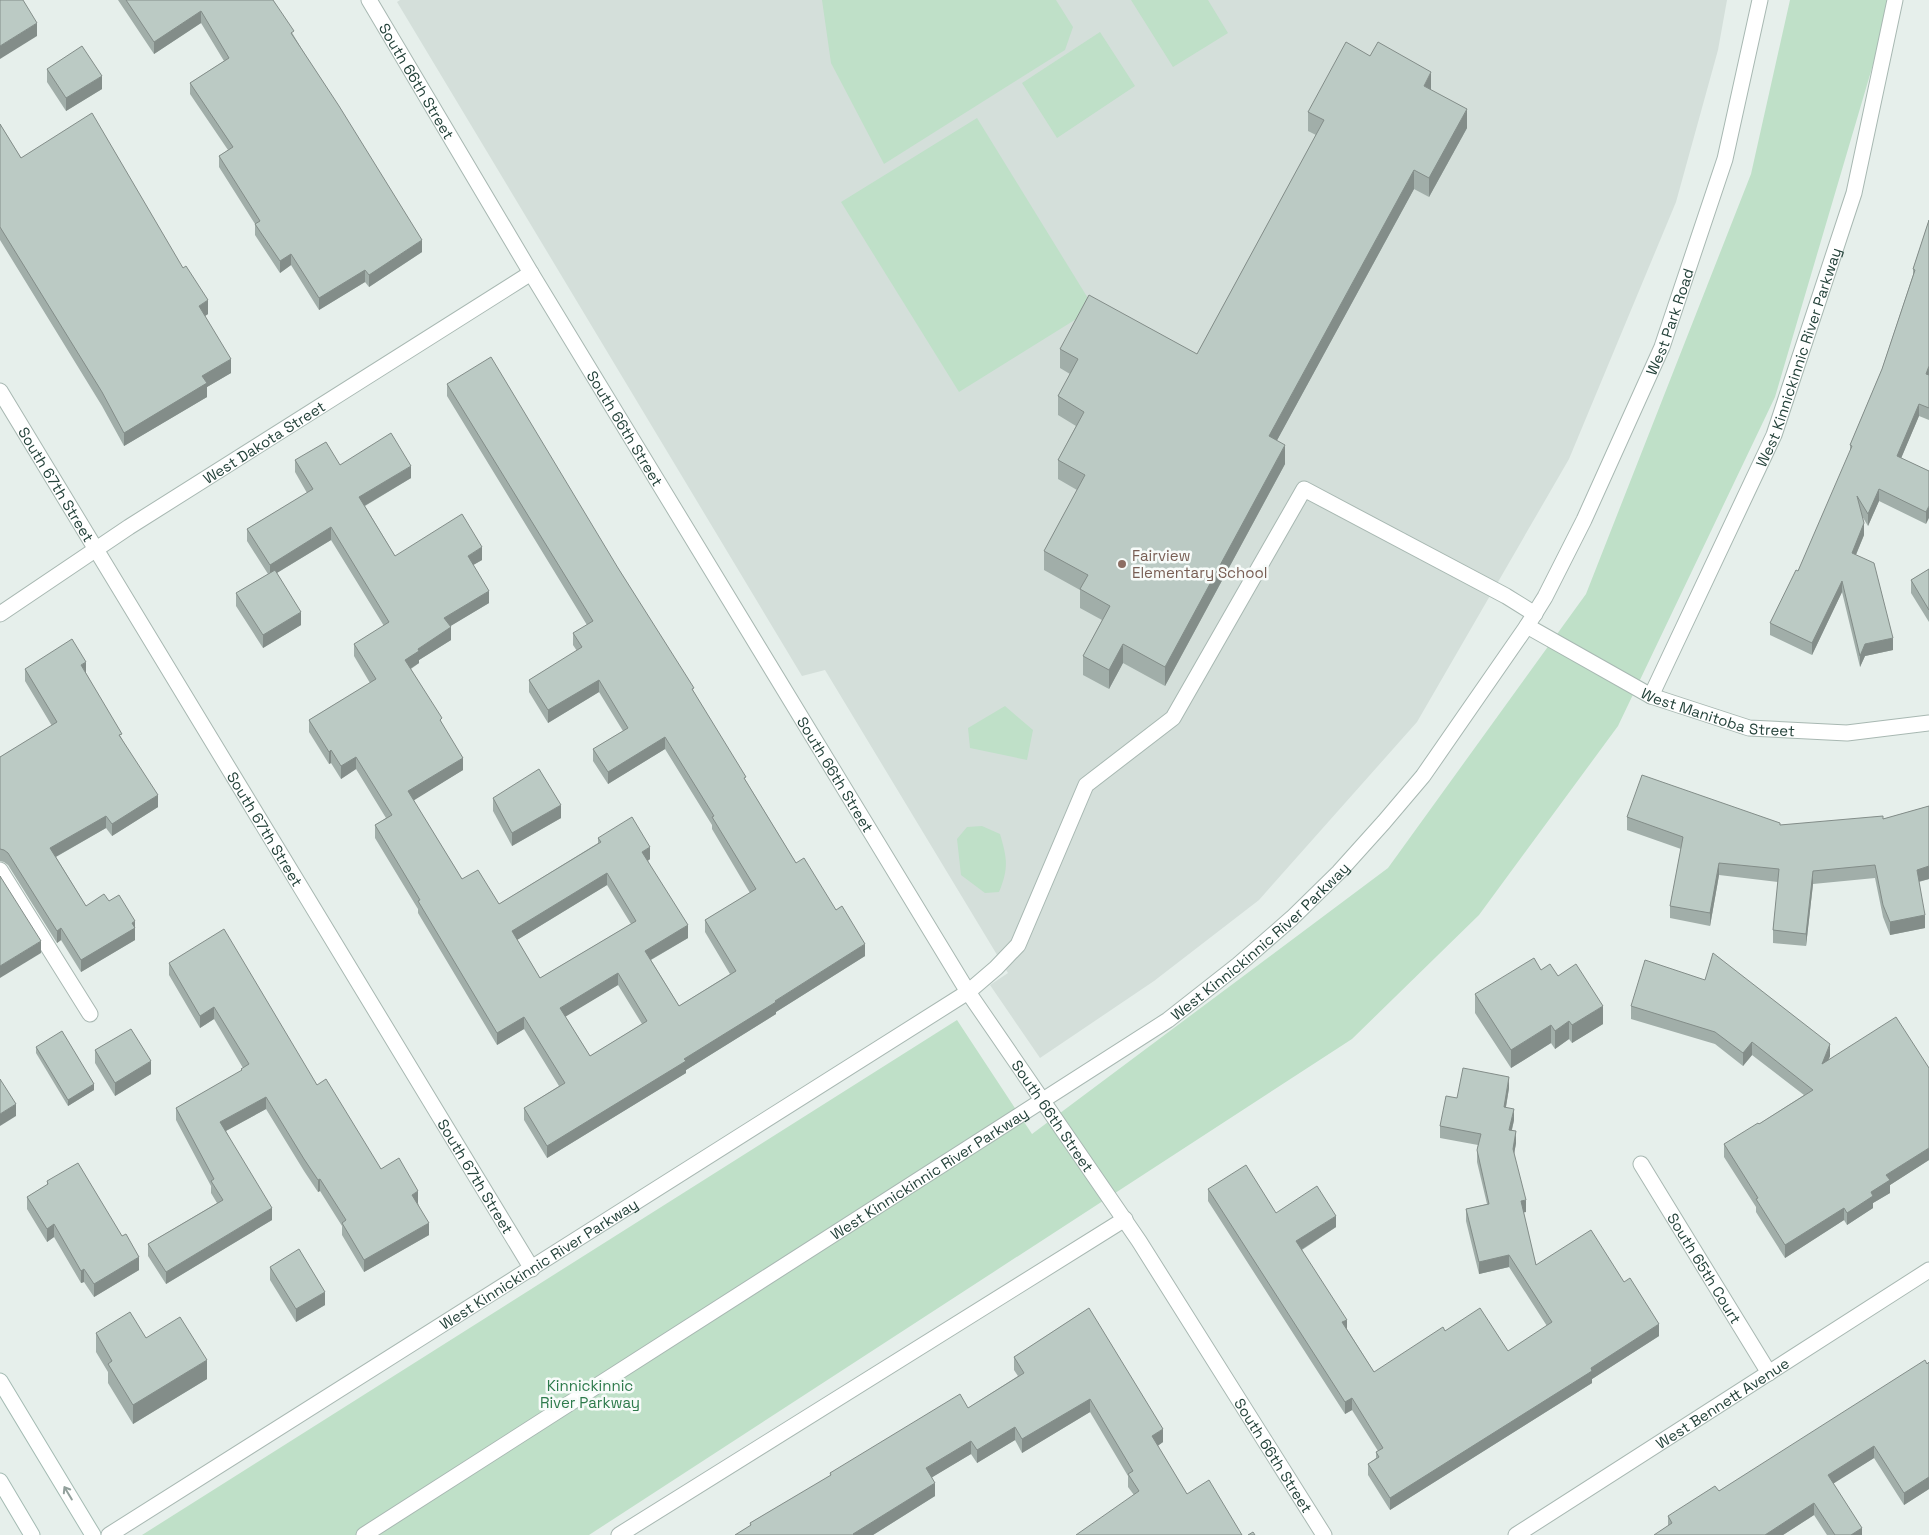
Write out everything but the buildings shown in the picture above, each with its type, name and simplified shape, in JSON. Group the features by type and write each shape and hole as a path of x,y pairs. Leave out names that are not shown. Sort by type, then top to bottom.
{"street":[{"name":"South 66th Street","path":"369,0 531,273 968,992 1125,1219 1324,1535"},
{"name":"West Park Road","path":"1531,620 1584,520 1662,347 1726,159 1760,0"},
{"name":"West Kinnickinnic River Parkway","path":"1651,696 1774,435 1854,193 1895,0"},
{"name":"West Dakota Street","path":"0,614 95,549 531,273"},
{"name":"South 67th Street","path":"0,391 532,1269"},
{"name":"West Manitoba Street","path":"968,992 996,968 1018,945 1086,785 1173,718 1304,488 1506,596 1531,620 1651,696 1749,728 1847,733 1929,724"},
{"name":"West Kinnickinnic River Parkway","path":"364,1535 1168,1020 1238,965 1292,918 1346,864 1423,776 1531,620"},
{"path":"0,870 90,1014"},
{"name":"West Kinnickinnic River Parkway","path":"109,1535 968,992"},
{"name":"South 65th Court","path":"1641,1164 1769,1373"},
{"path":"619,1535 1125,1219"},
{"name":"West Bennett Avenue","path":"1516,1535 1929,1270"},
{"path":"0,1381 93,1535"},
{"path":"0,1481 32,1535"}],"shaded area":[{"name":"Fairview Elementary School","path":"400,0 1727,0 1718,50 1676,202 1569,459 1417,722 1259,900 1154,981 1040,1058 990,985 1008,973 825,670 802,676 397,2"}],"green space":[{"path":"822,0 1056,0 1073,27 1065,50 884,164 831,63"},
{"path":"1131,0 1208,0 1228,33 1173,67"},
{"name":"Kinnickinnic River Parkway","path":"1790,0 1892,0 1775,397 1618,726 1479,915 1352,1039 589,1535 142,1535 957,1020 1032,1134 1388,868 1586,594 1751,174"},
{"path":"1100,32 1135,86 1057,138 1022,83"},
{"path":"977,118 1094,308 959,392 841,202"},
{"path":"1005,706 1033,730 1027,760 970,748 968,728"},
{"path":"982,826 1000,834 1006,869 999,892 985,893 961,875 957,839 967,827"}],"place":[{"name":"Fairview Elementary School","path":"1122,564"}]}
